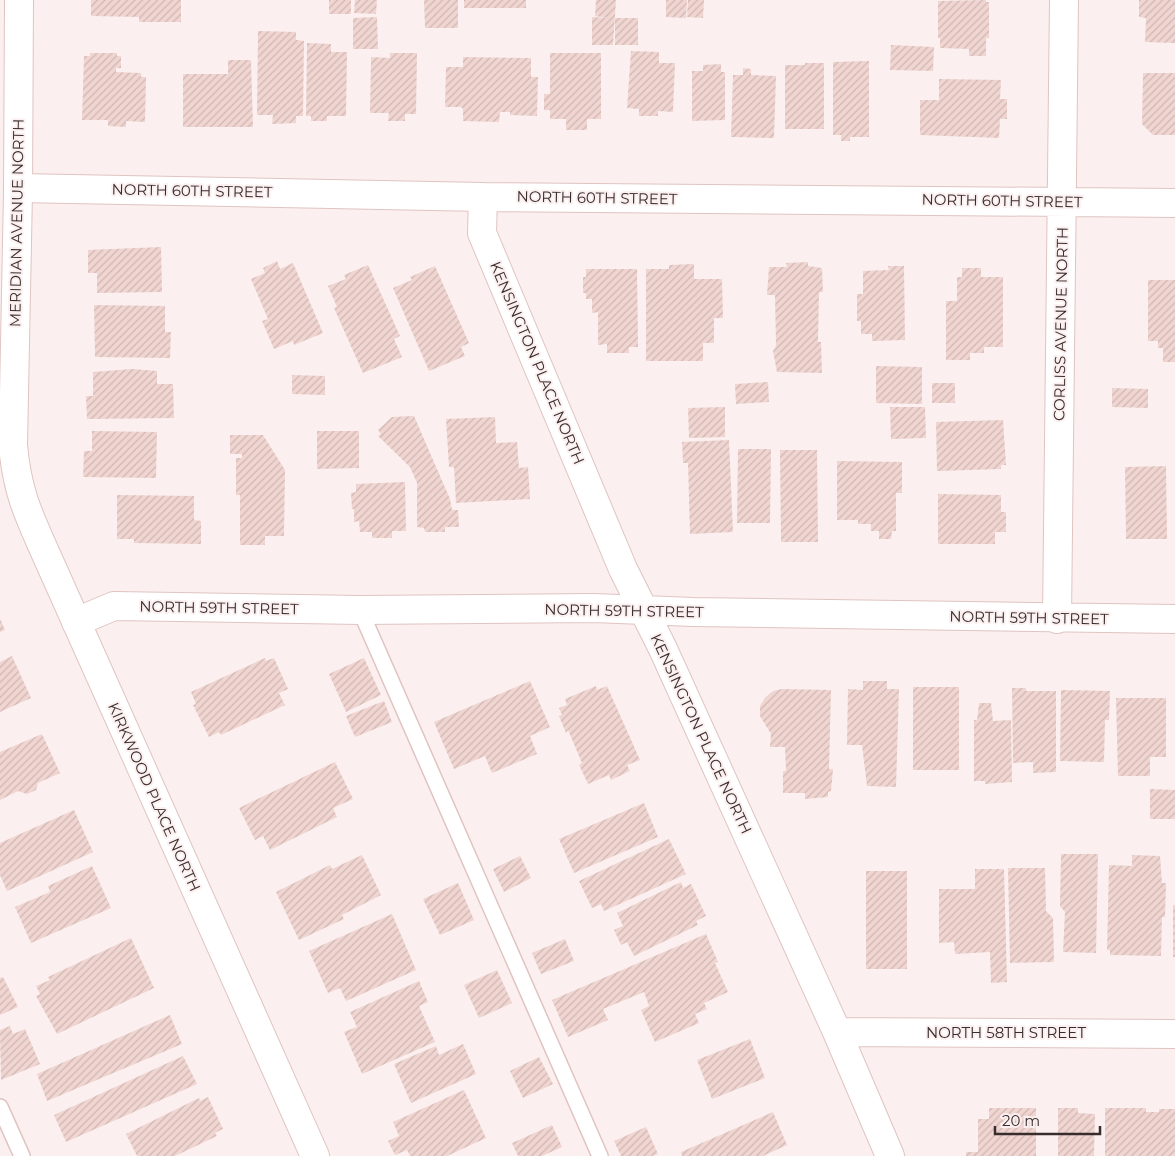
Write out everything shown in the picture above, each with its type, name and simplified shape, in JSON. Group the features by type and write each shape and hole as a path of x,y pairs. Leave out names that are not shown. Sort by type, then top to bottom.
{"street":[{"name":"MERIDIAN AVENUE NORTH","path":"6,444 18,188 19,0"},
{"name":"CORLISS AVENUE NORTH","path":"1057,619 1064,0"},
{"name":"NORTH 60TH STREET","path":"18,188 483,196 1175,203"},
{"name":"KENSINGTON PLACE NORTH","path":"483,196 482,233 623,568 663,649 837,1032 890,1156"},
{"name":"KIRKWOOD PLACE NORTH","path":"6,444 22,501 314,1156"},
{"name":"NORTH 59TH STREET","path":"76,622 114,606 360,610 585,608 1057,619 1175,619"},
{"name":"NORTH 58TH STREET","path":"837,1032 1175,1034"}],"lane":[{"path":"360,610 600,1156"},
{"path":"0,1107 22,1156"}],"building":[{"path":"91,0 181,0 181,22 139,22 139,17 91,16"},
{"path":"329,0 351,0 351,14 329,14"},
{"path":"355,0 377,0 376,14 354,13"},
{"path":"424,0 458,0 458,28 425,28"},
{"path":"464,0 526,0 526,8 464,8"},
{"path":"596,0 616,0 613,45 592,45 592,17 608,18 595,16"},
{"path":"666,0 687,0 686,18 666,17"},
{"path":"688,0 704,0 703,18 687,17"},
{"path":"986,0 986,2 989,2 989,38 986,38 986,56 969,56 969,49 940,48 940,38 938,38 938,1"},
{"path":"1139,0 1175,0 1175,43 1145,42 1146,18 1139,17"},
{"path":"377,17 378,49 353,49 353,18"},
{"path":"615,18 638,18 638,45 615,45"},
{"path":"258,31 296,32 296,40 304,41 303,116 296,116 296,123 272,124 273,115 257,115"},
{"path":"307,43 331,44 331,52 347,52 346,116 327,116 327,121 311,121 311,116 306,116"},
{"path":"891,45 934,47 933,71 890,70"},
{"path":"631,51 659,52 659,63 675,63 673,112 658,111 658,116 639,116 639,109 627,108"},
{"path":"90,53 117,53 117,56 121,56 121,68 116,68 116,72 141,73 141,77 146,77 145,122 126,121 126,127 108,126 108,120 82,120 84,56 90,56"},
{"path":"390,53 417,53 416,114 405,114 405,121 388,121 389,113 370,113 371,57 390,58"},
{"path":"550,53 601,53 601,119 587,119 587,130 566,130 566,119 550,119 550,110 544,110 544,94 550,94"},
{"path":"463,57 531,58 531,77 538,77 537,116 510,115 510,112 500,112 499,122 463,121 463,109 461,107 445,107 446,67 463,67"},
{"path":"228,60 251,60 253,127 183,127 183,74 228,74"},
{"path":"869,61 869,137 850,137 850,141 841,141 841,135 833,135 833,62"},
{"path":"805,63 824,63 824,129 785,129 785,65 805,65"},
{"path":"721,64 721,72 725,72 725,120 692,121 692,71 703,71 703,65"},
{"path":"743,68 751,69 751,75 776,76 774,138 731,137 733,75 743,75"},
{"path":"1143,73 1175,73 1175,135 1153,135 1142,124"},
{"path":"939,79 1001,80 1000,99 1007,99 1007,119 1000,119 999,138 920,135 920,100 939,100"},
{"path":"161,247 162,292 97,293 97,273 88,273 88,250"},
{"path":"277,261 280,269 293,263 323,333 294,345 293,341 274,349 262,321 268,319 251,279 265,273 263,268"},
{"path":"808,262 808,266 822,268 823,292 819,292 818,342 821,342 822,373 777,372 773,351 776,346 775,295 767,295 769,267 787,267 786,263"},
{"path":"694,264 694,279 722,279 723,318 714,318 714,343 703,343 703,361 646,361 646,269 669,269 669,265"},
{"path":"368,265 400,336 394,339 402,357 363,373 334,308 337,307 328,286 346,279 344,275"},
{"path":"435,266 469,343 461,347 465,356 429,371 393,288 412,280 410,277"},
{"path":"888,266 904,266 905,340 872,341 872,334 861,334 861,321 857,321 857,294 863,294 863,271 889,270"},
{"path":"962,268 981,268 981,277 1003,277 1003,347 984,347 984,353 970,353 970,360 946,360 946,301 957,301 957,277 962,277"},
{"path":"586,269 637,269 638,347 629,347 629,353 607,353 607,344 598,345 598,312 592,313 592,299 586,299 586,293 583,293 583,277 586,277"},
{"path":"1148,280 1175,280 1175,362 1163,362 1163,348 1158,348 1158,341 1148,341"},
{"path":"94,305 165,306 165,332 171,332 170,358 95,357"},
{"path":"876,366 922,367 922,404 876,403"},
{"path":"132,369 157,371 157,384 173,384 174,418 87,419 86,396 93,396 93,372"},
{"path":"292,375 325,376 325,395 292,394"},
{"path":"768,382 769,402 736,404 735,384"},
{"path":"932,383 955,383 955,403 932,403"},
{"path":"1112,388 1148,389 1148,408 1112,407"},
{"path":"725,407 725,437 689,438 688,408"},
{"path":"890,407 925,407 926,438 891,439"},
{"path":"414,416 450,499 452,510 458,510 459,527 445,527 445,532 425,532 424,528 417,527 417,483 410,467 378,436 381,434 378,430 392,417"},
{"path":"495,417 496,443 517,442 519,468 528,467 530,499 456,503 454,467 449,467 446,419"},
{"path":"1003,420 1006,465 1001,465 1001,469 937,471 936,422"},
{"path":"92,431 157,432 156,478 83,477 84,451 92,451"},
{"path":"317,431 359,431 359,468 317,469"},
{"path":"230,435 263,435 285,470 284,536 265,536 265,545 240,545 240,495 236,495 236,458 242,458 242,454 230,454"},
{"path":"729,440 733,532 690,534 688,463 683,463 682,442"},
{"path":"738,449 771,449 770,523 737,523"},
{"path":"780,450 817,450 818,542 781,542"},
{"path":"837,461 902,462 902,493 896,493 896,531 892,531 891,539 879,539 879,531 871,531 871,524 858,524 858,520 837,520"},
{"path":"1166,466 1167,539 1126,539 1125,467"},
{"path":"405,482 406,531 392,531 392,538 372,538 372,532 360,532 359,521 354,522 354,509 352,509 351,493 356,492 356,484"},
{"path":"938,494 1001,495 1001,512 1006,512 1006,532 995,532 995,544 938,544"},
{"path":"117,495 194,496 194,520 201,521 201,544 134,543 134,539 117,539"},
{"path":"0,619 5,630 0,632"},
{"path":"12,656 31,698 0,712 0,662"},
{"path":"265,658 266,661 274,658 288,689 279,693 285,705 221,735 219,732 209,737 193,705 196,704 191,692"},
{"path":"364,658 381,695 346,712 329,674"},
{"path":"530,681 550,727 530,736 537,754 492,773 485,756 454,769 434,722"},
{"path":"863,681 887,681 887,689 899,689 896,787 867,786 862,745 847,745 848,689 863,690"},
{"path":"596,686 597,690 607,686 640,760 627,765 630,771 611,780 609,775 588,784 579,765 582,763 568,730 566,733 559,716 562,715 559,708 567,705 565,699"},
{"path":"913,687 959,687 959,770 913,770"},
{"path":"1012,688 1026,688 1026,691 1056,691 1056,772 1033,773 1033,762 1013,763"},
{"path":"782,689 831,690 829,769 833,769 831,791 828,792 828,797 805,799 805,793 783,793 783,771 786,771 785,747 770,747 771,734 760,716 760,706 765,698 773,691"},
{"path":"1061,690 1110,691 1109,720 1105,720 1104,762 1060,761"},
{"path":"1116,698 1166,698 1166,757 1150,757 1150,776 1118,776"},
{"path":"384,701 392,722 355,737 346,716"},
{"path":"979,703 991,703 993,721 1011,720 1012,782 985,784 985,781 974,781 974,720 977,720"},
{"path":"42,734 60,773 38,783 36,790 27,794 18,791 0,800 0,752"},
{"path":"335,762 353,799 333,808 337,817 270,850 263,836 255,840 239,808"},
{"path":"1150,789 1175,790 1175,819 1150,819"},
{"path":"644,803 658,837 574,873 559,839"},
{"path":"74,810 93,852 7,891 0,875 0,843"},
{"path":"669,839 686,874 604,911 601,904 592,908 579,881"},
{"path":"1061,854 1098,854 1096,953 1063,952 1065,912 1060,906"},
{"path":"362,855 381,895 342,915 344,919 299,940 276,892 330,865 332,869"},
{"path":"1132,855 1160,856 1162,883 1166,883 1165,917 1162,917 1161,956 1110,955 1110,950 1107,950 1109,865 1132,866"},
{"path":"520,856 531,878 504,892 493,869"},
{"path":"92,866 111,908 31,943 15,907 50,892 48,886"},
{"path":"1008,868 1045,868 1046,911 1053,918 1054,962 1010,963"},
{"path":"975,869 1004,869 1007,982 991,983 990,952 955,954 954,942 939,943 939,889 975,889"},
{"path":"866,871 907,871 907,969 866,969"},
{"path":"681,882 683,888 691,884 706,916 696,921 698,925 634,956 627,942 621,945 614,930 623,926 617,913"},
{"path":"458,883 474,920 440,935 423,899"},
{"path":"1173,905 1175,905 1175,957 1173,957"},
{"path":"392,914 416,970 346,1001 340,988 328,993 309,951"},
{"path":"706,934 718,962 715,963 728,992 704,1003 707,1009 695,1014 699,1023 655,1042 641,1010 649,1006 644,992 603,1009 608,1020 568,1037 552,1000"},
{"path":"131,938 154,988 57,1034 36,996 40,994 36,986 50,980 48,977"},
{"path":"565,939 574,961 541,974 532,953"},
{"path":"497,970 512,1003 479,1018 464,985"},
{"path":"3,977 18,1007 0,1015 0,978"},
{"path":"419,981 428,1002 419,1006 435,1042 362,1074 344,1032 357,1027 350,1012"},
{"path":"170,1015 182,1044 47,1101 37,1074"},
{"path":"10,1026 13,1034 25,1029 40,1064 1,1080 0,1030"},
{"path":"750,1039 765,1078 712,1099 697,1060"},
{"path":"463,1044 476,1074 411,1103 394,1064 436,1046 439,1055"},
{"path":"183,1056 197,1084 66,1142 54,1115"},
{"path":"539,1057 553,1084 523,1098 510,1071"},
{"path":"464,1090 486,1138 447,1156 410,1156 407,1150 395,1155 388,1141 399,1136 393,1122"},
{"path":"208,1097 223,1129 215,1133 217,1136 175,1156 137,1156 126,1134 199,1098 200,1101"},
{"path":"989,1108 1036,1108 1036,1156 966,1156 966,1152 978,1152 978,1119 989,1119"},
{"path":"1058,1108 1078,1108 1078,1113 1095,1114 1094,1156 1058,1156"},
{"path":"1105,1108 1146,1108 1146,1112 1159,1112 1159,1109 1175,1109 1175,1156 1105,1156"},
{"path":"773,1112 787,1145 763,1156 682,1156 681,1152"},
{"path":"552,1125 562,1147 542,1156 518,1156 512,1143"},
{"path":"646,1127 658,1154 652,1156 621,1156 614,1141"}]}
